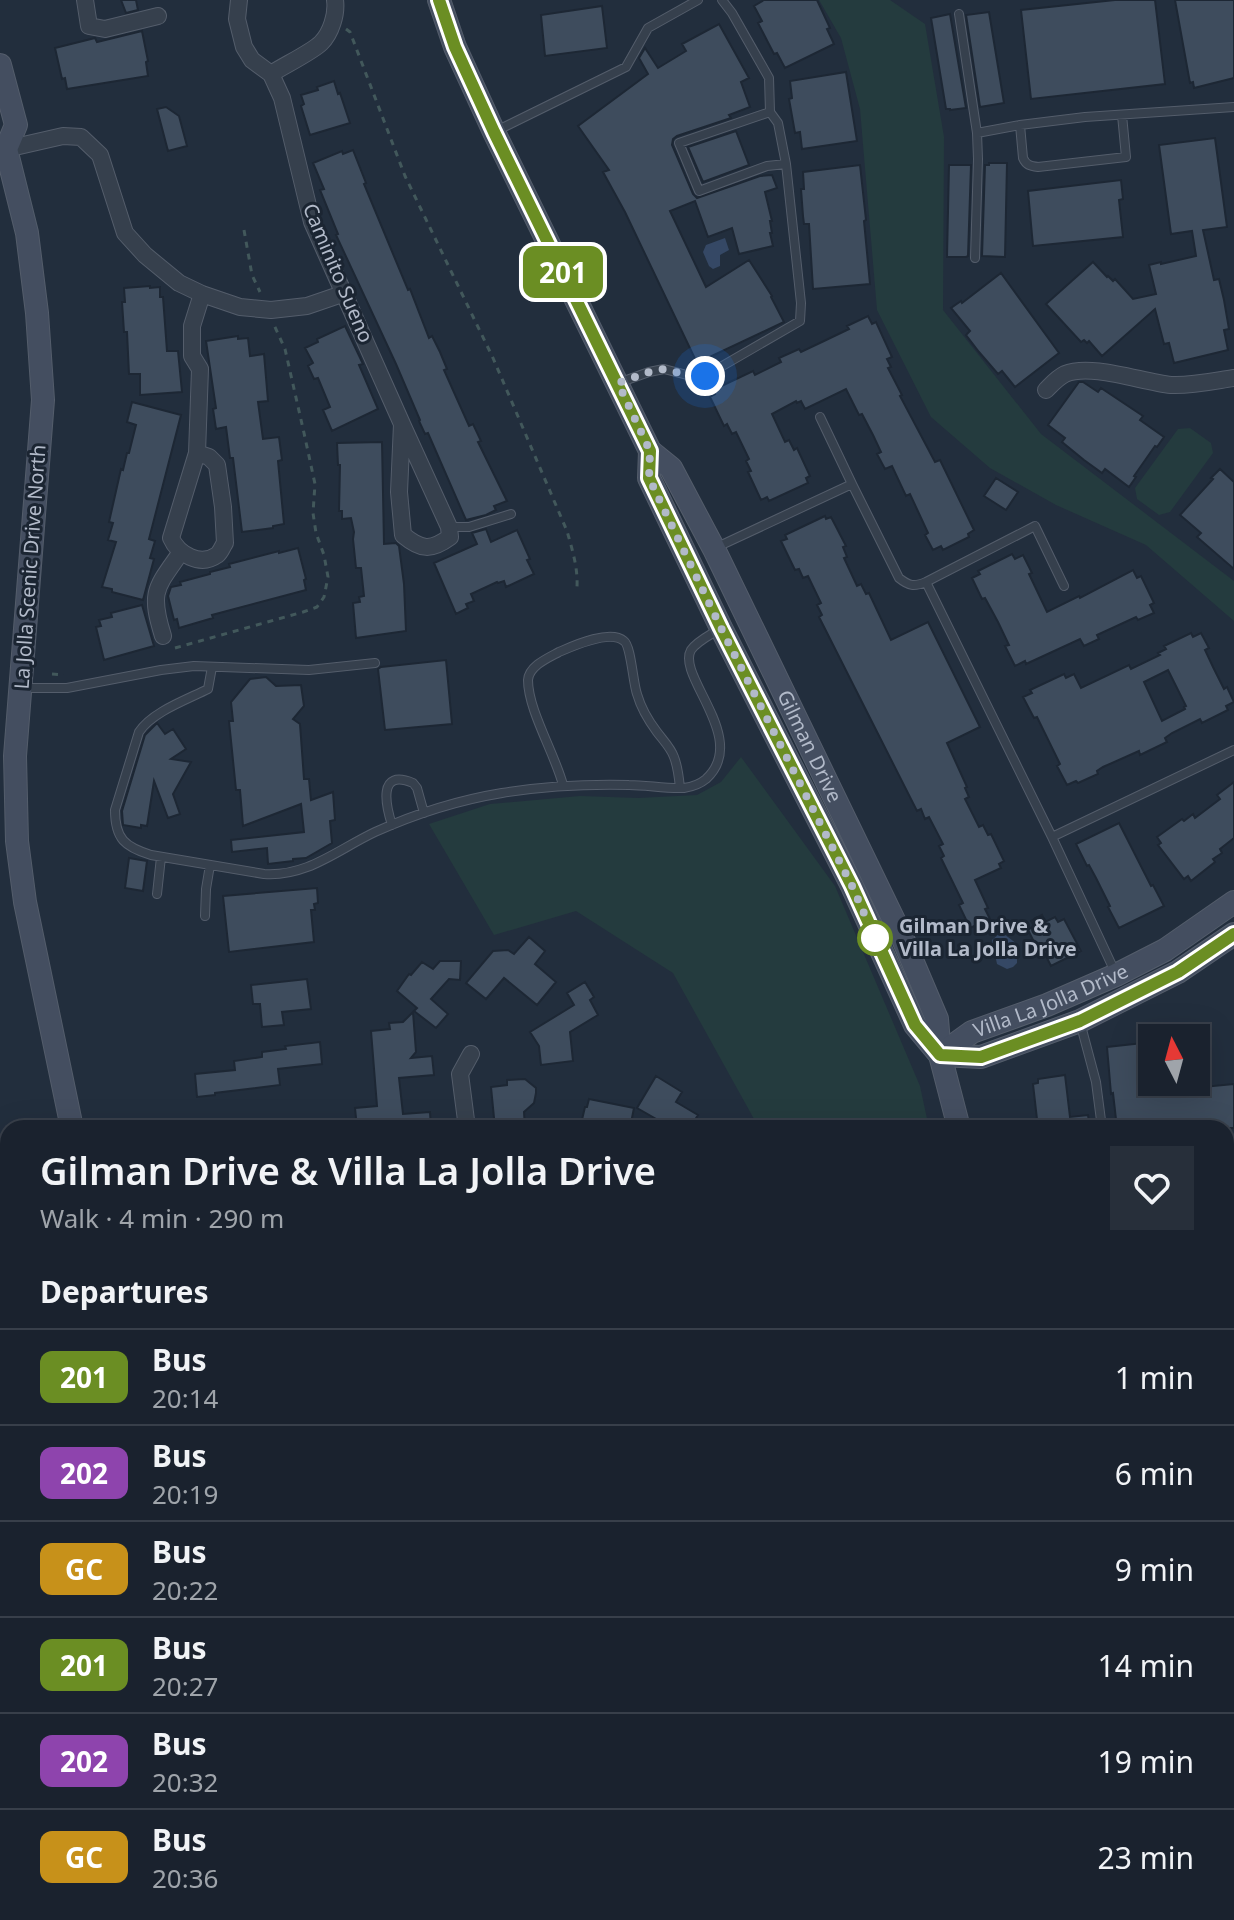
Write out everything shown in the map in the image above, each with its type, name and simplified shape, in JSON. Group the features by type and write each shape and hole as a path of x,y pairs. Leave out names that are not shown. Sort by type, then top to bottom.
{"main road":[{"name":"Gilman Drive","path":"439,0 455,47 494,132 650,451 671,468 714,549 903,939 937,1019 940,1055 957,1120"},
{"name":"La Jolla Scenic Drive North","path":"0,65 16,125 3,146 27,233 43,400 15,756 17,841 25,902 70,1120"},
{"name":"Gilman Drive","path":"650,451 649,478 721,628 852,886 915,1025 940,1055"},
{"name":"Villa La Jolla Drive","path":"940,1055 972,1032 1047,1005 1165,950 1234,902"},
{"name":"Villa La Jolla Drive","path":"940,1055 981,1057 1080,1021 1178,972 1234,934"}],"street":[{"path":"85,0 89,26 105,29 158,16"},
{"path":"239,0 237,19 244,47 252,60 271,74 321,43 331,28 335,0"},
{"name":"Caminito Sueno","path":"271,74 282,98 312,222 449,527 450,537 437,546 415,545 403,535 399,492 402,424"},
{"path":"3,146 63,136 81,137 100,155 125,233 145,255 179,283 202,294 240,307 267,309 307,306 345,293"},
{"path":"197,453 209,457 217,465 223,507 225,543 216,555 203,559 191,558 181,552 171,538 197,453 200,369 192,356 192,326 202,294"},
{"path":"1046,390 1069,372 1103,371 1175,385 1234,378"},
{"path":"167,642 157,616 155,599 159,584 181,552"},
{"path":"466,1120 460,1074 471,1054"}],"lane":[{"path":"494,132 626,67 648,28 698,0"},
{"path":"618,383 664,369 705,376 800,321 786,164 778,123 770,112 769,78 722,0"},
{"path":"959,14 977,133 975,258"},
{"path":"977,133 1085,117 1234,107"},
{"path":"770,112 679,143 699,191 767,166 786,164"},
{"path":"1020,125 1023,158 1025,162 1038,167 1126,157 1122,115"},
{"path":"820,417 899,578 908,585 926,582 1035,526 1064,586"},
{"path":"714,549 852,484"},
{"path":"449,527 469,527 511,514"},
{"path":"926,582 1052,837 1116,975"},
{"path":"212,667 208,689 155,716 139,732 115,810 118,833 135,850 161,857 281,875 295,872 424,813 500,793 563,785 687,788 699,784 708,778 720,746 715,722 691,669 690,655 697,644 721,628"},
{"path":"563,785 536,711 528,682 529,674 555,654 596,639 612,637 622,639 627,645 642,710 673,754 680,788"},
{"path":"20,688 67,688 194,666 309,670 375,663"},
{"path":"1052,837 1234,750"},
{"path":"392,825 385,796 391,783 400,780 413,783 424,813"},
{"path":"157,894 161,857"},
{"path":"205,916 210,865"},
{"path":"1080,1021 1096,1082 1101,1120"}],"path":[{"path":"333,20 350,32 405,176 493,358 567,531 574,555 577,587"},
{"path":"167,642 317,607 324,597 328,577 313,513 315,484 285,349 252,275 244,230"}],"green space":[{"path":"819,0 890,0 925,24 944,137 943,310 1041,434 1234,581 1234,621 1146,545 1056,505 990,468 931,417 877,310 860,109 841,38"},
{"path":"1190,428 1211,443 1213,453 1170,512 1159,515 1137,499 1135,488 1178,429"},
{"path":"741,757 835,886 920,1086 927,1120 754,1120 673,973 576,911 494,935 429,824 490,804 580,796 638,798 697,795 721,782"}],"water":[{"path":"725,238 729,250 720,255 720,266 713,269 703,252 706,245"},
{"path":"1004,934 1017,944 1017,963 1007,969 997,964 992,940"}],"building":[{"path":"121,0 136,0 138,10 126,13"},
{"path":"764,0 817,0 834,44 785,68 758,23 762,21 754,6"},
{"path":"1115,0 1155,0 1165,84 1031,99 1021,10"},
{"path":"1175,0 1234,0 1234,78 1194,88 1193,82 1190,83"},
{"path":"602,6 607,48 545,56 541,15"},
{"path":"989,12 1004,103 980,107 966,15"},
{"path":"950,14 966,108 950,110 946,109 931,18"},
{"path":"719,24 749,78 741,82 750,107 729,115 731,118 677,136 672,145 697,198 760,176 772,175 777,188 765,192 772,221 770,233 773,246 739,254 732,228 708,237 695,201 670,211 706,287 749,260 784,322 697,363 603,172 609,170 578,126 648,74 639,58 645,48 658,68 686,51 682,44"},
{"path":"142,31 148,76 67,89 55,48"},
{"path":"846,72 857,141 802,149 800,132 795,133 789,99 792,98 790,81"},
{"path":"334,81 350,123 310,135 301,106 304,104 301,95"},
{"path":"166,107 179,116 187,146 168,151 157,109"},
{"path":"736,131 749,165 703,182 688,147"},
{"path":"1215,138 1227,227 1203,230 1214,280 1219,279 1224,300 1229,329 1224,330 1228,350 1174,363 1169,343 1164,344 1155,309 1102,356 1089,341 1081,342 1046,304 1093,262 1107,277 1113,281 1115,279 1133,299 1156,294 1149,265 1196,256 1192,231 1171,234 1159,145"},
{"path":"353,150 364,184 429,338 432,336 440,352 447,369 444,370 469,426 473,424 481,441 478,442 507,501 494,506 496,510 486,515 466,520 336,235 320,190 324,189 313,163 342,151 343,154"},
{"path":"1007,163 1005,257 982,256 985,165"},
{"path":"860,165 870,284 813,289 809,224 804,224 803,216 803,172"},
{"path":"949,165 971,165 966,257 947,257"},
{"path":"1121,180 1123,199 1119,200 1123,237 1033,246 1028,191"},
{"path":"1001,273 1059,353 1015,387 1002,371 998,374 979,352 966,335 970,331 951,308"},
{"path":"160,287 167,351 178,351 182,392 140,395 140,374 129,374 122,302 125,302 124,288"},
{"path":"868,316 872,324 876,322 892,357 887,359 891,367 888,368 900,396 935,462 940,460 974,530 968,534 969,537 943,550 941,546 933,550 910,494 906,496 892,466 885,469 877,454 881,452 873,435 846,389 805,409 801,401 796,401 772,414 785,442 789,440 794,450 797,448 810,476 806,478 808,483 769,501 767,497 761,500 748,472 751,471 746,461 749,459 736,432 732,434 727,424 724,426 710,397 715,394 713,390 753,371 755,375 781,362 779,358 799,349 801,352 849,329 847,326"},
{"path":"345,326 363,364 359,365 378,409 332,431 323,410 330,407 318,378 314,379 308,366 313,363 305,348"},
{"path":"238,336 238,339 248,338 250,356 264,354 268,401 258,402 263,439 279,437 284,524 242,532 226,427 216,429 206,341"},
{"path":"1079,382 1098,392 1101,388 1143,416 1140,420 1164,437 1129,487 1105,469 1102,473 1084,460 1062,442 1065,438 1048,425"},
{"path":"132,402 181,415 149,539 155,541 150,558 154,559 143,600 102,587 116,542 108,540 113,523 109,522 121,469 129,453 136,425 127,422"},
{"path":"382,442 384,544 396,543 399,546 406,631 356,638 353,603 360,602 359,597 364,596 361,568 356,568 351,518 342,519 342,511 339,511 337,443"},
{"path":"1220,469 1234,482 1234,569 1197,537 1201,533 1180,515"},
{"path":"996,478 1018,492 1006,510 984,496"},
{"path":"825,516 826,519 831,517 846,546 843,547 847,557 844,558 857,586 861,584 866,594 869,593 891,640 928,622 980,727 947,743 967,787 969,797 965,799 979,827 983,825 988,835 991,834 1004,861 999,864 1001,868 975,880 990,919 970,928 959,905 963,903 941,858 944,856 939,846 943,844 929,817 925,819 921,809 917,811 819,617 822,615 817,605 821,603 808,576 803,578 799,569 795,570 781,541 787,539 785,535"},
{"path":"486,529 491,542 517,530 534,574 506,587 504,581 497,582 471,594 474,601 456,614 434,563 477,544 472,533"},
{"path":"298,548 306,590 212,615 213,618 179,628 168,596 171,587 230,567 229,564"},
{"path":"1012,554 1015,559 1023,555 1047,612 1133,570 1137,578 1141,576 1154,603 1150,605 1154,613 1138,620 1136,617 1097,635 1099,639 1084,646 1080,639 1015,666 998,622 972,578 980,574 978,571"},
{"path":"142,605 154,646 104,660 96,627 101,626 99,620 112,617 111,613"},
{"path":"1191,633 1193,637 1201,633 1209,648 1205,650 1213,667 1234,702 1226,706 1228,710 1202,723 1200,719 1172,733 1165,738 1167,742 1140,755 1139,751 1103,767 1097,771 1098,774 1067,785 1037,717 1034,718 1023,697 1032,693 1030,690 1064,674 1066,678 1074,674 1081,688 1129,665 1131,669 1160,655 1158,653 1166,649 1164,646","holes":["1168,670 1186,706 1162,721 1144,682"]},
{"path":"446,660 452,724 385,730 378,669"},
{"path":"266,677 276,686 301,685 304,706 293,719 300,724 304,779 309,779 311,800 333,792 335,820 330,821 332,843 306,858 268,864 267,848 232,852 231,840 304,832 301,804 243,826 229,721 233,721 231,702 250,679"},
{"path":"157,723 165,734 173,729 186,749 171,759 191,762 173,794 180,814 168,818 154,781 147,826 123,825 122,811 145,735"},
{"path":"1234,782 1234,838 1220,849 1222,853 1213,859 1215,862 1191,881 1188,876 1184,879 1158,845 1161,843 1157,837 1182,819 1184,821 1193,814 1195,818 1220,799 1217,795"},
{"path":"1119,823 1164,906 1119,928 1076,844"},
{"path":"129,858 147,861 143,891 125,888"},
{"path":"317,888 318,903 314,904 315,910 311,910 314,942 229,952 223,896"},
{"path":"1042,915 1045,922 1055,917 1058,922 1064,919 1081,951 1051,966 1044,952 1040,954 1028,930 1034,926 1031,921"},
{"path":"529,937 545,951 535,964 556,982 537,1005 504,978 486,999 466,983 493,951 508,950 514,954"},
{"path":"440,961 461,961 460,980 449,979 431,999 448,1014 436,1028 414,1011 417,1008 397,991 422,962 433,969"},
{"path":"307,979 311,1009 282,1012 284,1025 262,1027 260,1004 253,1004 251,985"},
{"path":"585,982 594,997 590,1000 598,1015 570,1032 573,1061 541,1065 539,1046 530,1032 574,1005 567,993"},
{"path":"413,1012 416,1052 411,1058 432,1056 434,1075 399,1078 403,1114 430,1112 430,1120 356,1120 355,1108 377,1106 371,1031 390,1029 389,1023 403,1022"},
{"path":"320,1042 322,1064 278,1069 280,1085 197,1097 195,1074 235,1070 234,1061 262,1057 262,1052 286,1049 285,1046"},
{"path":"1138,1044 1138,1096 1210,1096 1210,1086 1234,1084 1234,1120 1116,1120 1107,1047"},
{"path":"1065,1075 1070,1117 1088,1115 1089,1120 1037,1120 1033,1084 1038,1083 1038,1079"},
{"path":"656,1076 682,1092 676,1102 698,1115 695,1120 658,1120 637,1108"},
{"path":"525,1079 536,1088 534,1103 524,1112 524,1120 494,1120 491,1087 507,1085 507,1080"},
{"path":"589,1099 634,1108 632,1120 582,1120"}],"bus line":[{"name":"201","path":"439,0 455,47 494,132 650,451 649,478 852,886 915,1025 940,1055 981,1057 1080,1021 1178,972 1234,934"}],"place":[{"name":"Gilman Drive & Villa La Jolla Drive","path":"875,938"}],"route":[{"path":"705,376 664,369 618,383 650,451 649,478 875,938"}]}
